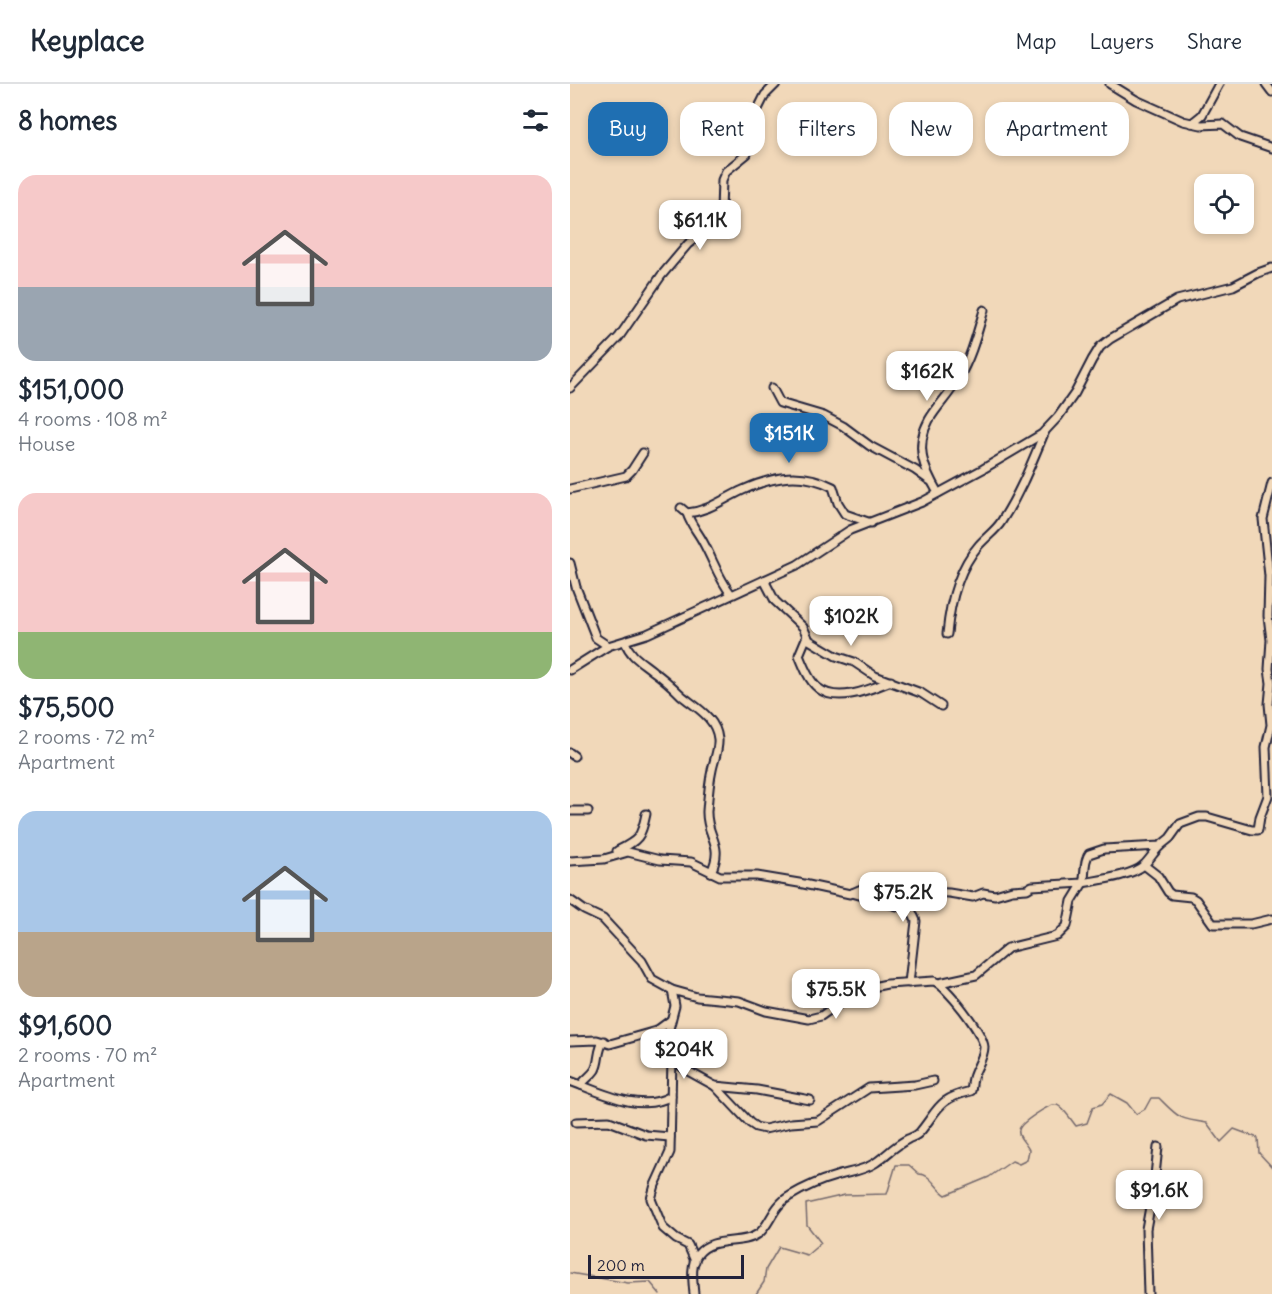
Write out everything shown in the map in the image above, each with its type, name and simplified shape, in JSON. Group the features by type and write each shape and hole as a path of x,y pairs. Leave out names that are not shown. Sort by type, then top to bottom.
{"street":[{"path":"570,388 619,337 661,276 688,244 713,225 721,211 722,180 726,171 747,154 756,113 765,95 776,84"},
{"path":"1192,123 1202,115 1219,84"},
{"path":"1266,84 1272,93"},
{"path":"1114,86 1161,112 1201,125 1223,124 1240,137 1272,148"},
{"path":"570,670 608,646 647,634 797,565 850,530 922,502 983,469 1045,431 1075,393 1100,347 1110,339 1178,300 1226,288 1272,268"},
{"path":"938,493 924,468 921,443 928,420 962,372 976,339 984,310"},
{"path":"772,388 780,403 824,417 843,426 870,446 931,481"},
{"path":"947,634 948,619 960,574 978,545 1000,524 1033,461 1045,431"},
{"path":"570,489 626,476 632,471 643,453"},
{"path":"731,594 684,510 700,512 758,484 788,477 808,477 833,487 838,503 845,514 871,523"},
{"path":"852,893 880,884 908,891 973,897 983,893 995,895 1032,886 1083,883 1124,874 1144,865 1180,824 1199,817 1258,830 1268,796 1266,747 1271,724 1269,576 1263,519 1272,483"},
{"path":"570,563 576,587 597,638 608,646"},
{"path":"764,580 775,601 803,627 812,643 836,656 854,662 875,676 921,693 941,706"},
{"path":"807,636 799,655 809,676 818,688 829,693 846,695 891,681"},
{"path":"625,642 629,652 635,658 697,707 715,727 718,738 712,768 707,817 716,844 717,857 711,872"},
{"path":"570,811 588,811"},
{"path":"604,859 634,843 640,836 646,814"},
{"path":"939,983 976,975 1008,948 1057,936 1067,926 1072,901 1083,883 1086,859 1089,854 1104,849 1160,846"},
{"path":"570,861 604,859 628,852 660,860 691,862 720,876 757,876 780,880 852,893 912,910 916,921 909,983"},
{"path":"1144,865 1158,876 1172,896 1191,897 1196,900 1213,924 1251,924 1272,919"},
{"path":"570,900 603,919 642,961 652,979 672,990 697,997 739,1001 766,1011 808,1019 821,1016 858,990 886,984 934,981 950,994 982,1039 983,1054 973,1078 971,1091 950,1097 931,1114 918,1134 896,1146 874,1164 806,1185 783,1201 770,1217 765,1228 756,1236 720,1241 705,1248 694,1261"},
{"path":"672,990 675,1006 669,1029 672,1058 670,1152 651,1199 663,1228 688,1245 694,1261 694,1294"},
{"path":"570,1041 591,1040 610,1044 647,1035 671,1020"},
{"path":"647,1035 691,1074 715,1086 750,1123 765,1129 791,1123 818,1121 869,1088 915,1085 933,1081"},
{"path":"581,1084 594,1071 598,1063 599,1047 604,1041"},
{"path":"570,1081 615,1098 633,1102 656,1103 671,1096"},
{"path":"715,1086 746,1088 810,1100"},
{"path":"576,1122 609,1121 646,1136 670,1137"},
{"path":"1148,1294 1146,1229 1158,1147"}],"waterway":[{"path":"756,1294 764,1282 766,1269 779,1247 807,1255 821,1243 807,1225 806,1204 845,1195 887,1194 896,1165 909,1165 919,1174 927,1176 946,1195 989,1177 1012,1161 1019,1164 1027,1160 1029,1150 1020,1138 1019,1130 1030,1118 1053,1105 1062,1108 1076,1126 1087,1123 1093,1107 1102,1104 1111,1094 1127,1103 1136,1114 1145,1109 1151,1098 1159,1098 1180,1116 1207,1123 1221,1142 1234,1129 1258,1138 1259,1153 1272,1167"},
{"path":"570,1273 628,1283 650,1282 660,1294"}]}
